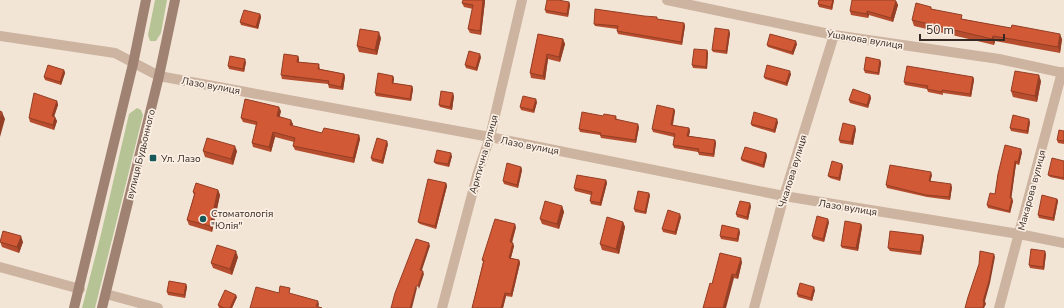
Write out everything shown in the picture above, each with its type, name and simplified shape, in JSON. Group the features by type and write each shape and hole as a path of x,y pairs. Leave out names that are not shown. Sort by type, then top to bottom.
{"main road":[{"path":"74,308 80,289 133,64 146,0"},
{"name":"вулиця Будьонного","path":"102,308 159,76 175,0"}],"street":[{"name":"Арктична вулиця","path":"442,308 478,172 490,137 522,0"},
{"name":"Ушакова вулиця","path":"668,0 834,35 999,59 1063,72"},
{"name":"Чкалова вулиця","path":"754,308 784,196 834,35"},
{"name":"Лазо вулиця","path":"0,36 115,53 133,64 159,76 490,137 784,196 1019,234 1064,244"},
{"name":"Макарова вулиця","path":"999,308 1063,72"},
{"path":"0,266 80,289"},
{"path":"106,294 158,308"}],"green space":[{"path":"155,0 167,0 161,33 156,41 150,41 148,35"},
{"path":"137,108 141,110 143,115 95,308 82,308 129,114"}],"building":[{"path":"463,0 483,0 480,31 468,29 473,5 462,3"},
{"path":"547,0 569,2 567,14 545,10"},
{"path":"819,0 833,0 831,7 818,4"},
{"path":"852,0 896,1 891,18 867,11 867,14 850,11"},
{"path":"916,3 931,7 931,9 962,15 961,19 1011,28 1012,25 1060,34 1058,47 993,36 992,39 912,20"},
{"path":"595,9 657,17 657,19 684,23 681,42 617,31 618,26 594,24"},
{"path":"244,10 260,14 256,27 240,22"},
{"path":"715,28 729,30 726,51 712,50"},
{"path":"360,29 379,32 375,50 357,46"},
{"path":"538,34 563,39 559,57 547,54 543,76 530,73"},
{"path":"770,34 796,41 792,52 767,45"},
{"path":"694,49 707,50 706,67 692,65"},
{"path":"469,51 480,54 476,68 465,65"},
{"path":"284,54 298,56 297,62 319,64 318,69 344,74 341,87 328,84 329,81 281,75"},
{"path":"230,56 245,59 243,69 228,66"},
{"path":"866,57 880,60 878,73 864,70"},
{"path":"48,65 64,70 60,82 44,77"},
{"path":"767,65 790,71 786,83 764,77"},
{"path":"907,66 973,77 970,94 942,90 942,92 927,89 928,86 904,82"},
{"path":"1015,71 1039,75 1035,96 1011,91"},
{"path":"378,73 393,76 392,83 412,86 410,99 375,93"},
{"path":"853,89 870,95 867,105 849,100"},
{"path":"441,91 453,93 450,107 439,105"},
{"path":"34,93 57,101 52,116 55,117 53,125 29,118"},
{"path":"523,96 536,99 533,110 520,107"},
{"path":"245,99 279,107 277,116 291,120 290,125 322,133 324,128 359,135 353,158 293,146 295,138 273,132 269,147 252,143 257,122 241,118"},
{"path":"657,105 674,109 671,125 689,128 687,136 715,140 713,154 698,152 699,149 673,145 675,134 652,129"},
{"path":"582,112 603,116 604,114 616,116 615,119 638,124 635,140 600,135 601,133 579,129"},
{"path":"754,112 777,119 774,130 751,124"},
{"path":"1013,115 1029,119 1027,131 1010,128"},
{"path":"843,123 855,126 851,142 839,140"},
{"path":"1059,130 1064,131 1064,141 1057,140"},
{"path":"207,138 235,146 231,159 203,151"},
{"path":"377,138 387,141 382,161 371,158"},
{"path":"1005,145 1021,149 1018,162 1015,161 1010,198 1012,198 1009,211 987,205 990,193 995,194"},
{"path":"745,147 766,153 763,165 741,159"},
{"path":"437,150 451,153 448,164 434,162"},
{"path":"1052,158 1064,161 1064,178 1048,175"},
{"path":"832,161 842,164 839,178 828,176"},
{"path":"507,163 521,167 517,185 503,181"},
{"path":"890,165 931,172 929,181 951,184 949,197 926,195 886,185"},
{"path":"577,175 606,180 600,203 590,201 592,192 574,188"},
{"path":"428,179 446,183 435,226 418,222"},
{"path":"196,183 218,190 210,226 187,220 195,193 193,192"},
{"path":"638,191 649,193 645,212 634,209"},
{"path":"1042,195 1057,199 1053,218 1038,215"},
{"path":"545,201 562,206 557,224 540,219"},
{"path":"740,201 750,203 747,217 736,214"},
{"path":"668,210 680,214 675,232 662,229"},
{"path":"817,216 828,219 823,239 812,236"},
{"path":"607,217 623,222 616,249 600,244"},
{"path":"495,219 515,224 510,242 513,243 509,258 519,260 511,294 505,293 501,308 472,308 484,260 482,260"},
{"path":"845,221 861,224 856,248 841,246"},
{"path":"722,225 739,229 737,239 720,236"},
{"path":"3,231 21,236 17,247 0,242"},
{"path":"890,231 923,235 920,252 888,248"},
{"path":"416,239 429,243 420,270 423,271 418,286 416,286 410,308 391,308 395,293"},
{"path":"217,245 236,251 230,269 211,263"},
{"path":"1031,249 1045,251 1043,267 1029,265"},
{"path":"980,251 994,254 989,281 983,301 983,308 965,308 979,264"},
{"path":"720,253 741,258 736,275 732,274 723,308 703,308 710,283 712,284"},
{"path":"169,281 186,284 184,295 167,292"},
{"path":"800,283 814,287 811,298 797,294"},
{"path":"280,286 290,288 289,293 318,301 316,306 322,308 250,308 256,287 279,293"},
{"path":"225,290 236,295 230,308 224,308 218,305"}],"place":[{"name":"Ул. Лазо","path":"153,158"},
{"name":"Стоматологія \"Юлія\"","path":"203,219"}]}
